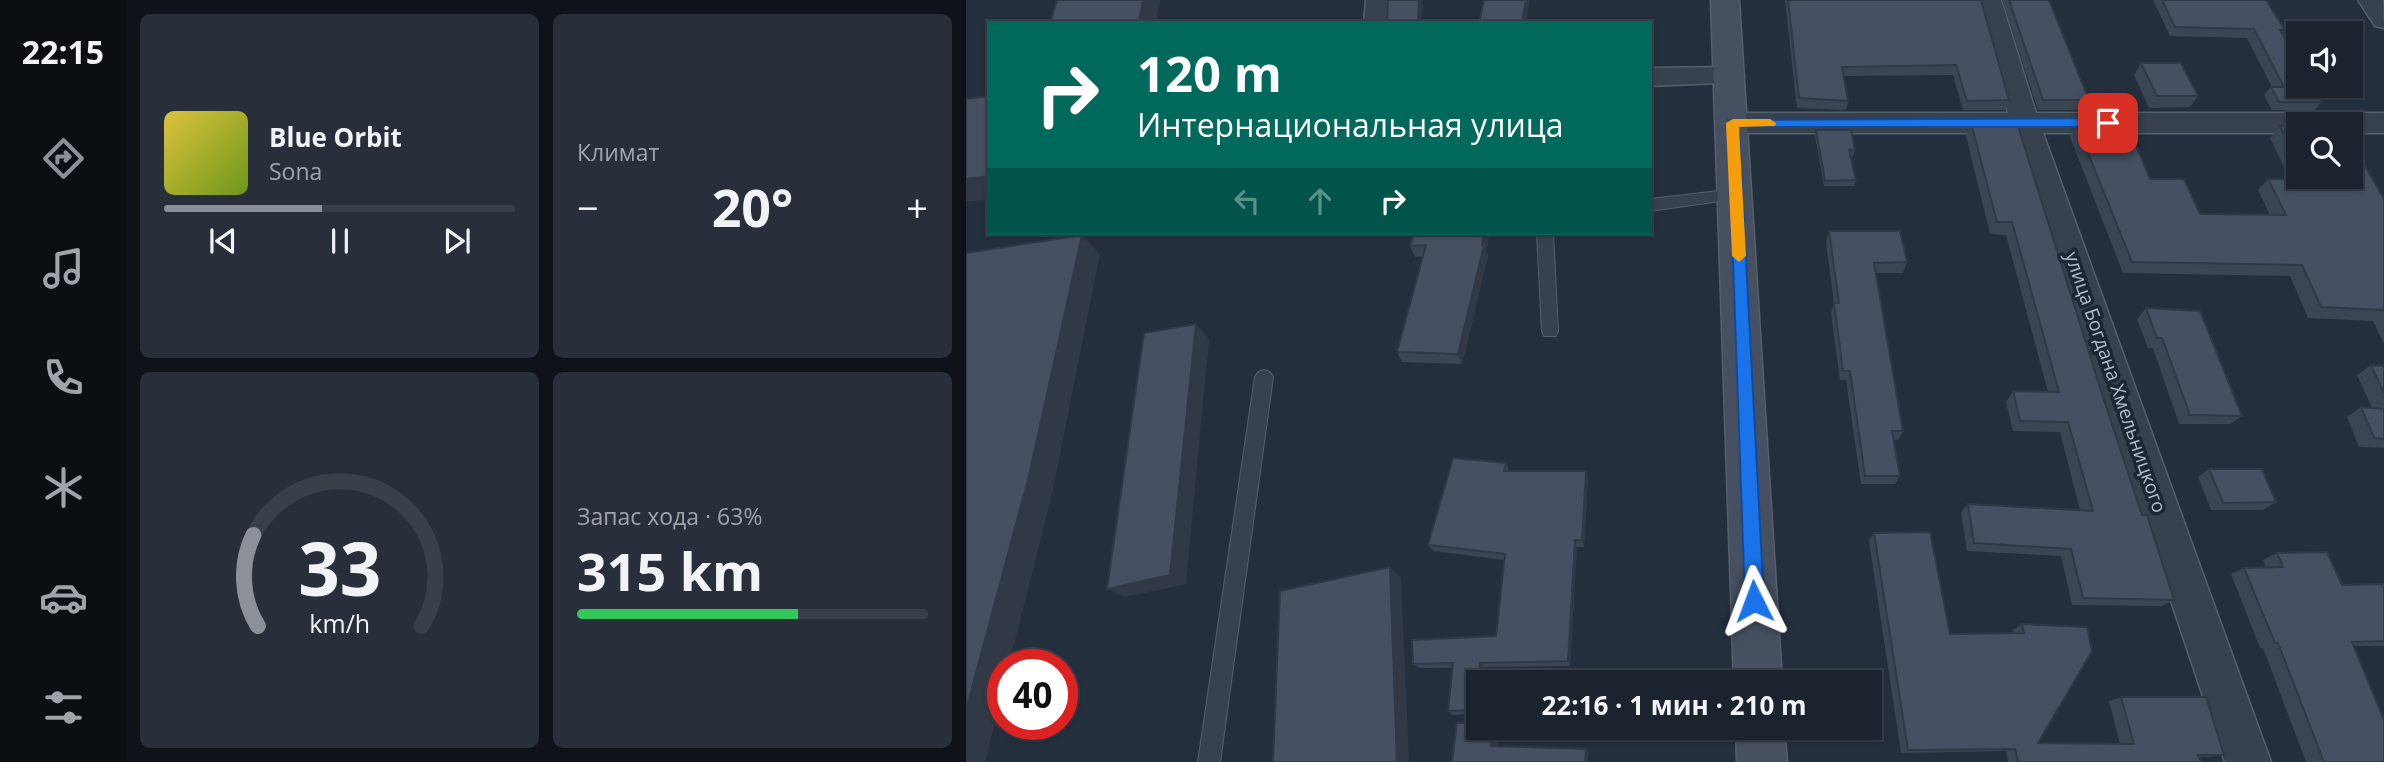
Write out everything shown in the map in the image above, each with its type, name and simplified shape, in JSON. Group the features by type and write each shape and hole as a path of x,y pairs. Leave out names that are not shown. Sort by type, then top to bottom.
{"street":[{"path":"1377,21 1378,0"},
{"path":"1725,0 1731,76 1757,670"},
{"name":"улица Богдана Хмельницкого","path":"1989,0 2025,123 2248,762"},
{"path":"2370,0 2384,20"},
{"path":"1652,77 1731,76"},
{"path":"1733,123 2384,123"},
{"path":"1761,740 1762,762"}],"lane":[{"path":"1652,205 1736,194"},
{"path":"1545,235 1550,331"},
{"path":"1209,762 1264,377"}],"building":[{"path":"1057,0 1143,0 1139,21 1051,21"},
{"path":"1388,0 1419,0 1418,21 1387,21"},
{"path":"1484,0 1526,0 1522,21 1479,21"},
{"path":"1788,0 1981,0 2009,100 1967,101 1956,65 1842,67 1848,101 1799,98"},
{"path":"2009,0 2049,0 2089,100 2043,100"},
{"path":"2162,0 2266,0 2285,30 2280,30 2286,40 2286,98 2320,98 2322,102 2279,102 2271,87 2284,87 2254,29 2175,27"},
{"path":"2141,63 2181,63 2198,96 2157,96"},
{"path":"987,96 987,176 966,179 966,99"},
{"path":"1971,123 2017,123 2103,397 2142,515 2147,515 2174,600 2083,598 2071,549 1974,543 1968,504 2093,511 2068,422 2020,421 2013,391 2059,392 2012,222 1997,222"},
{"path":"2077,126 2128,126 2150,179 2184,179 2200,214 2286,215 2268,179 2286,179 2286,189 2363,189 2363,163 2384,199 2384,310 2321,307 2302,265 2132,262"},
{"path":"2280,126 2286,126 2286,138"},
{"path":"1816,130 1851,130 1855,150 1849,150 1856,180 1825,181"},
{"path":"1829,231 1900,231 1907,262 1874,263 1903,431 1892,431 1900,476 1865,476 1850,371 1843,371 1834,303 1839,303"},
{"path":"1082,235 1029,476 966,710 966,253"},
{"path":"1413,235 1484,235 1484,245 1458,354 1397,352 1426,245 1410,246"},
{"path":"2146,308 2200,311 2242,416 2190,415 2162,338 2157,338"},
{"path":"1196,324 1170,575 1107,589 1144,333"},
{"path":"2371,365 2384,366 2384,393"},
{"path":"2361,407 2384,409 2384,439 2374,438"},
{"path":"1453,458 1506,463 1504,471 1586,471 1582,540 1575,540 1568,661 1480,663 1479,670 1466,670 1466,710 1448,711 1453,663 1413,664 1412,640 1496,636 1505,554 1428,545"},
{"path":"2209,469 2262,469 2276,502 2223,503"},
{"path":"1930,532 1950,634 2024,633 2022,624 2087,627 2092,651 2038,743 2134,744 2121,697 2206,697 2224,755 2198,755 2201,762 2018,762 2015,749 1908,750 1874,533"},
{"path":"2327,552 2342,585 2384,584 2384,641 2352,642 2384,720 2384,762 2324,762 2278,643 2275,643 2244,568 2283,567 2277,553"},
{"path":"1390,567 1397,762 1273,762 1280,591"},
{"path":"1457,723 1466,723 1466,740 1492,740 1491,746 1586,749 1585,762 1452,762"}],"slow traffic":[{"path":"1739,256 1733,123 1770,123"}],"route":[{"path":"1754,601 1733,123 2108,123"}]}
